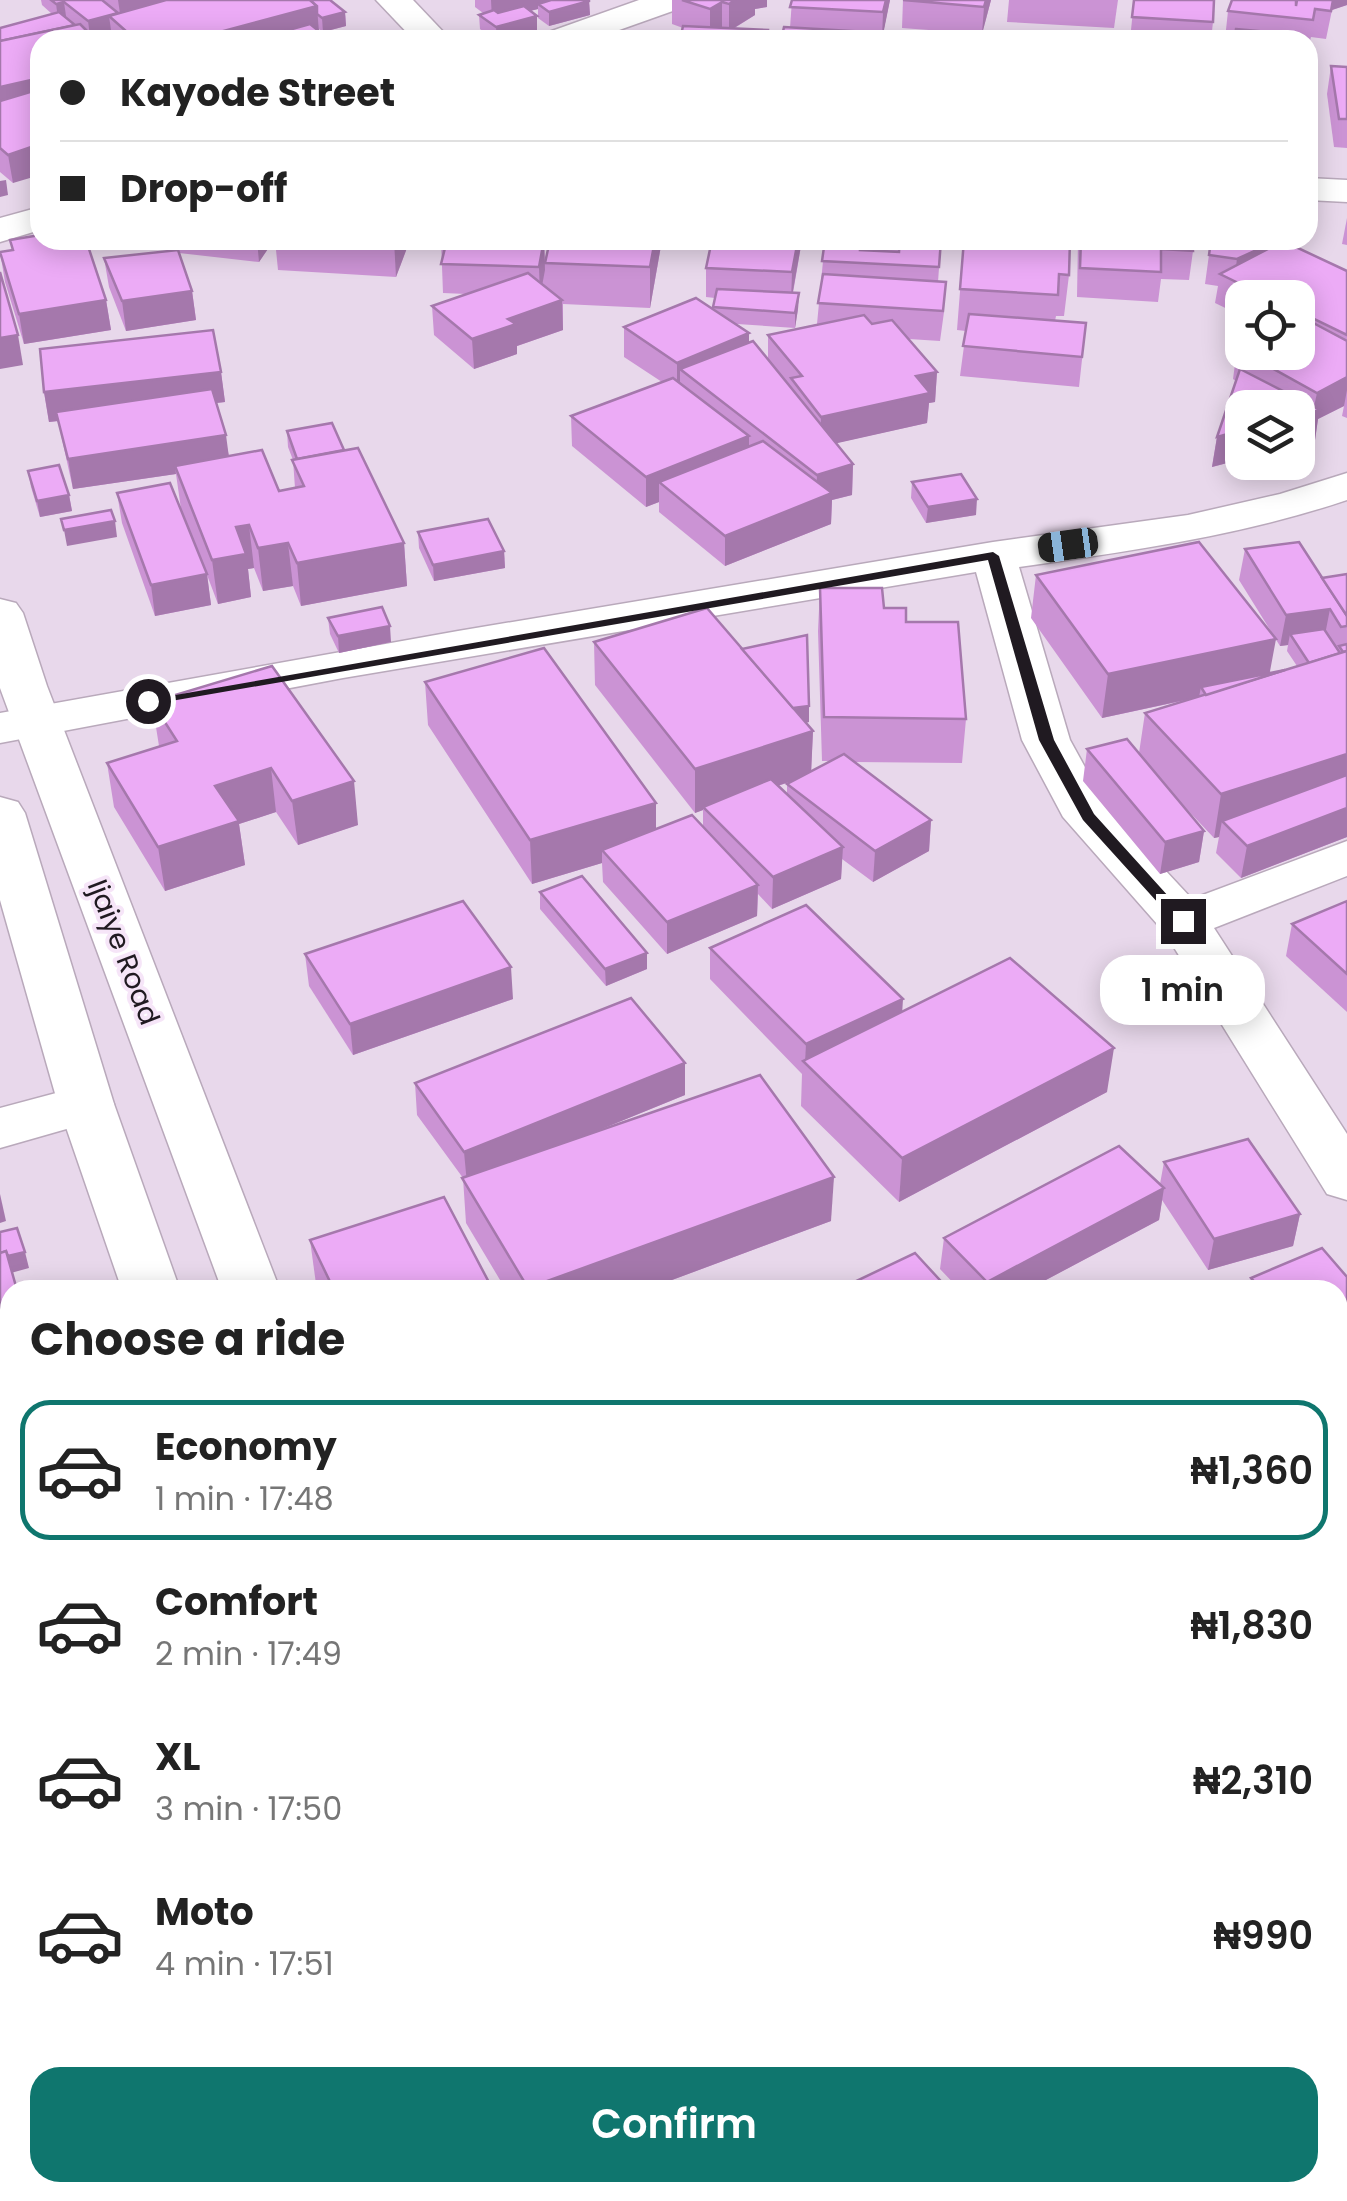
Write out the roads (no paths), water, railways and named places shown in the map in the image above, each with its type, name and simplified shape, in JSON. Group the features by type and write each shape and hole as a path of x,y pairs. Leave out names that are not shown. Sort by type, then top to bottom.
{"street":[{"path":"393,0 424,30"},
{"path":"586,30 672,0"},
{"path":"0,230 30,221"},
{"path":"15,707 1180,530 1302,503 1347,486"},
{"path":"993,556 1046,740 1088,816 1183,921 1347,1179"},
{"name":"Ijaiye Road","path":"0,613 15,707 247,1280"},
{"path":"0,814 86,1104 148,1280"},
{"path":"1183,921 1347,858"},
{"path":"0,1128 86,1104"}]}
